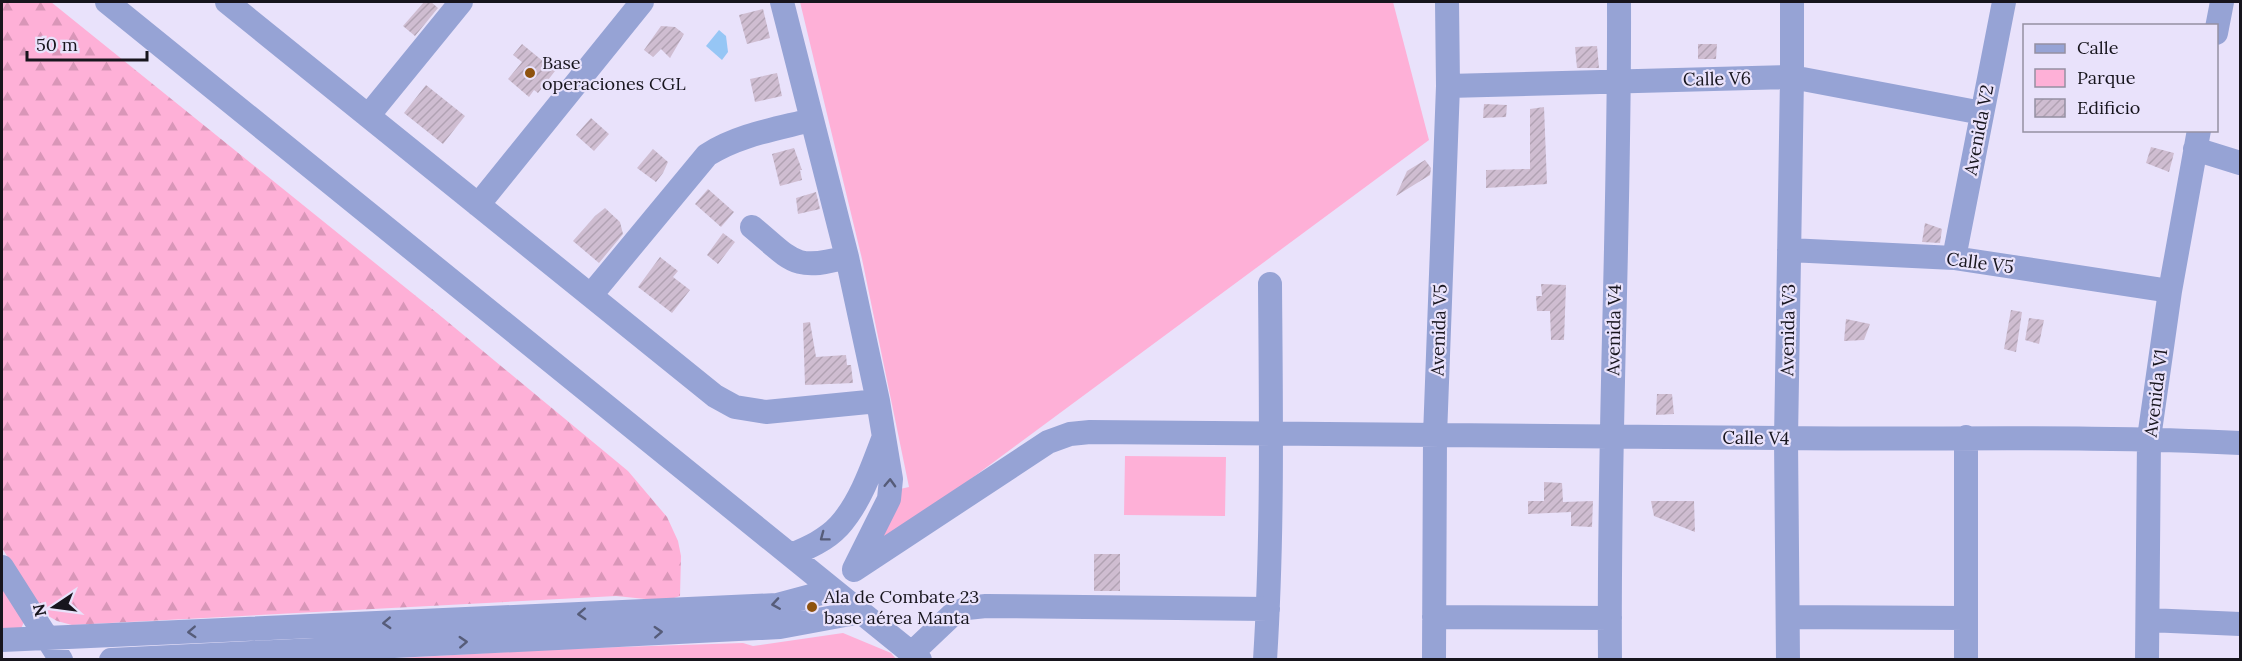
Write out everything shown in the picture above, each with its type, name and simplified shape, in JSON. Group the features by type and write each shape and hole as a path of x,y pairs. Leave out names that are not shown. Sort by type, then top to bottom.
{"street":[{"path":"107,2 916,656 952,615 967,608 986,606 1268,609"},
{"path":"227,2 706,389 735,407 766,412 878,401"},
{"path":"478,205 642,2"},
{"path":"2,640 777,605 836,592 854,570 889,499 891,479 878,401 847,257 782,2"},
{"name":"Avenida V5","path":"1434,660 1435,436 1448,86 1448,2"},
{"name":"Avenida V4","path":"1610,660 1611,436 1619,2"},
{"name":"Avenida V3","path":"1788,660 1786,438 1792,2"},
{"name":"Avenida V2","path":"1954,258 2004,2"},
{"path":"2218,27 2222,2"},
{"path":"368,116 458,3"},
{"name":"Calle V6","path":"1448,86 1792,77 1982,113"},
{"path":"591,295 707,155 722,145 811,120"},
{"path":"2197,140 2241,164"},
{"name":"Avenida V1","path":"2147,660 2149,438 2170,291 2197,140"},
{"path":"752,227 795,261 805,264 821,264 847,257"},
{"name":"Calle V5","path":"1789,250 1954,258 2170,291"},
{"path":"1265,660 1271,435 1270,284"},
{"name":"Calle V4","path":"854,570 1048,442 1070,434 1090,432 1786,438 2149,438 2241,443"},
{"path":"791,555 814,545 838,527 858,497 884,437"},
{"path":"1965,437 1966,660"},
{"path":"2,567 61,660"},
{"path":"111,660 381,653 780,627 861,612"},
{"path":"1434,617 1610,618"},
{"path":"1788,617 1966,618"},
{"path":"2148,620 2241,624"}],"green space":[{"path":"2,2 51,2 437,313 628,471 667,517 678,541 681,556 680,596 665,601 616,596 72,625 57,621 43,613 2,548"},
{"path":"800,2 1393,2 1429,140 918,518 874,545 900,489 909,487 862,259"},
{"path":"1125,456 1226,457 1225,516 1124,515"},
{"path":"2,578 24,622 20,631 2,636"},
{"path":"843,633 891,653 896,659 401,658 560,649 743,643 753,646"}],"water":[{"path":"719,30 726,36 728,52 722,60 706,46"}],"building":[{"path":"424,2 431,2 438,8 415,36 403,26"},
{"path":"763,9 770,38 747,44 739,15"},
{"path":"661,26 675,27 684,34 670,58 661,49 653,57 644,50"},
{"path":"522,44 555,71 538,93 534,90 529,97 508,79 522,62 513,55"},
{"path":"1698,44 1717,44 1716,59 1698,59"},
{"path":"1597,46 1599,68 1577,68 1575,47"},
{"path":"777,73 782,96 755,102 750,79"},
{"path":"426,85 465,116 443,144 404,113"},
{"path":"1484,104 1507,105 1506,117 1483,118"},
{"path":"1544,107 1547,184 1486,188 1486,170 1530,169 1530,109"},
{"path":"591,118 609,134 594,151 576,135"},
{"path":"2151,147 2174,153 2169,172 2146,163"},
{"path":"794,148 802,170 800,170 802,180 780,186 772,154"},
{"path":"653,149 668,162 656,182 637,168"},
{"path":"1425,160 1431,168 1430,175 1396,196 1407,171"},
{"path":"708,189 734,212 721,227 695,204"},
{"path":"816,192 820,209 798,214 796,198"},
{"path":"605,208 620,222 623,234 599,263 573,241"},
{"path":"1925,223 1942,229 1940,243 1922,242"},
{"path":"723,233 735,242 718,264 707,255"},
{"path":"660,257 678,271 673,277 690,290 672,313 638,287"},
{"path":"1541,284 1566,285 1564,340 1551,340 1550,311 1537,311 1536,296 1542,296"},
{"path":"2011,310 2022,312 2016,352 2004,349"},
{"path":"2029,318 2044,320 2039,344 2025,340"},
{"path":"1846,319 1870,324 1864,340 1844,341"},
{"path":"810,322 816,357 846,355 847,365 851,365 853,383 805,385 803,323"},
{"path":"1657,394 1672,394 1674,414 1656,415"},
{"path":"1544,482 1562,483 1563,502 1593,501 1592,527 1571,526 1571,512 1528,514 1528,501 1544,501"},
{"path":"1651,501 1694,501 1695,532 1654,516"},
{"path":"1094,554 1120,554 1120,591 1094,591"}],"place":[{"name":"Base operaciones CGL","path":"530,73"},
{"name":"Ala de Combate 23 base aérea Manta","path":"812,607"}]}
